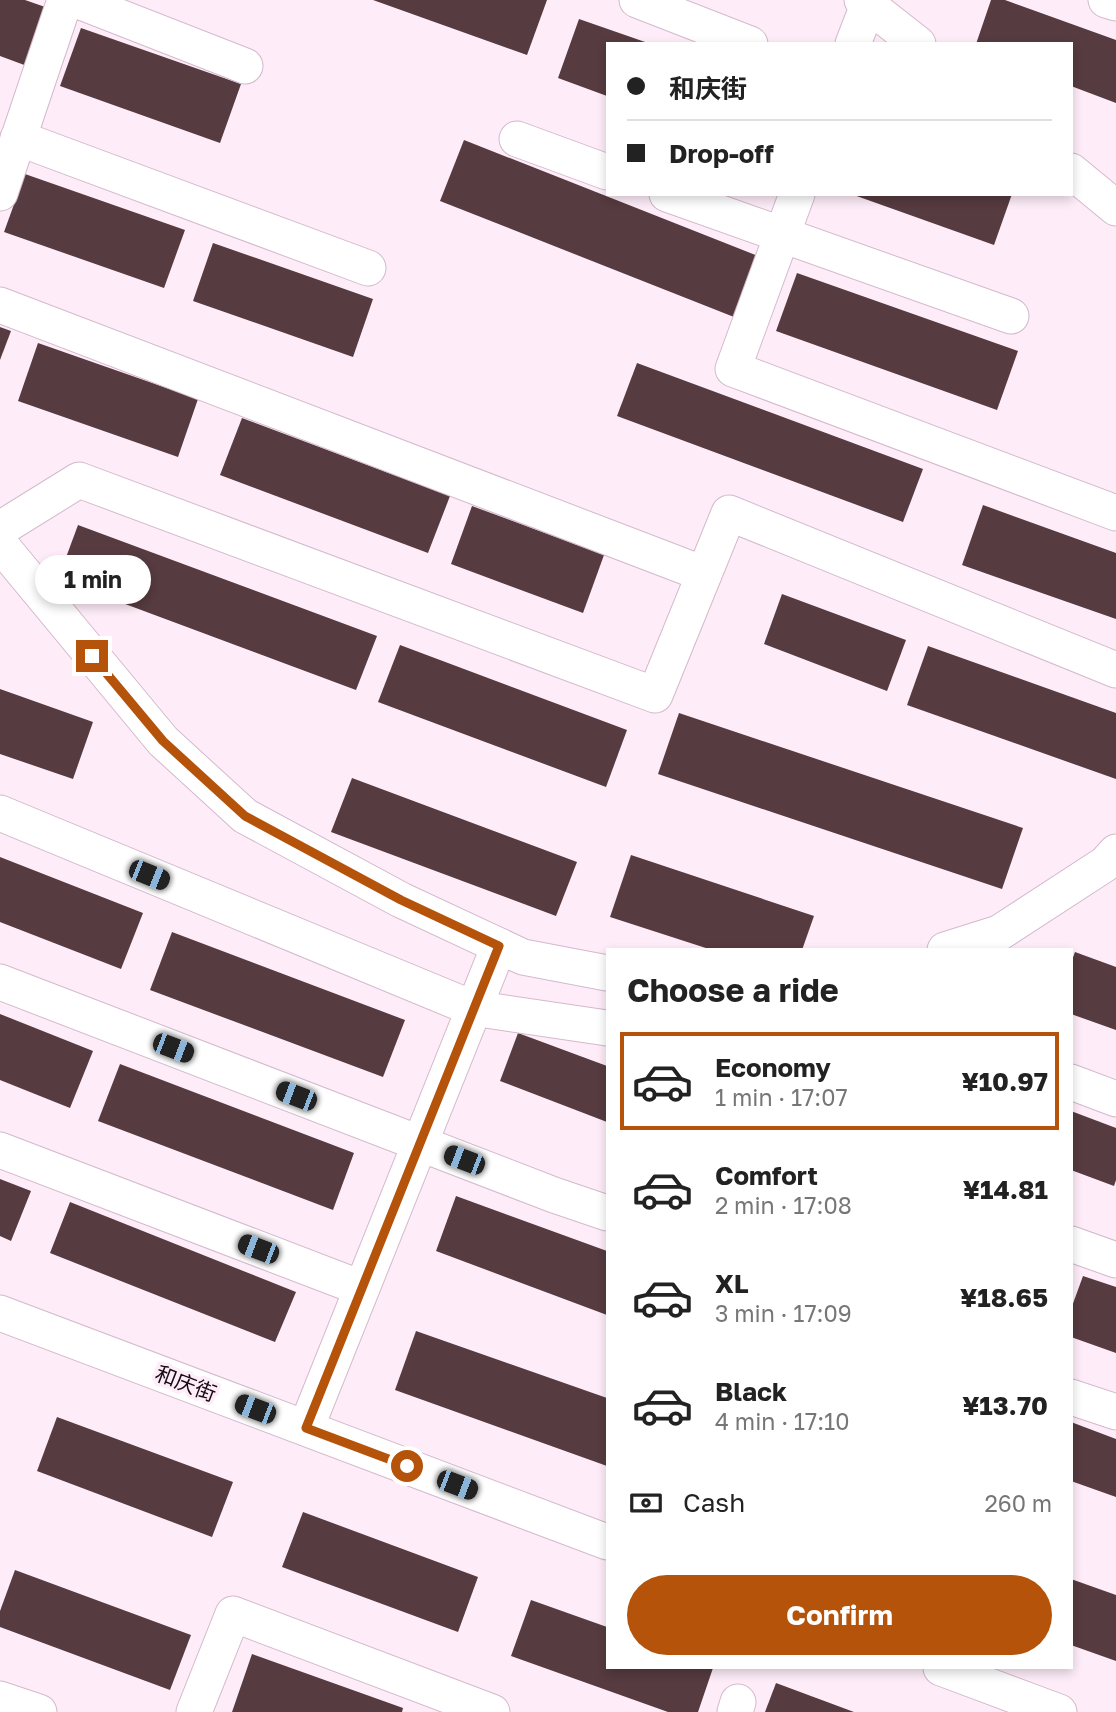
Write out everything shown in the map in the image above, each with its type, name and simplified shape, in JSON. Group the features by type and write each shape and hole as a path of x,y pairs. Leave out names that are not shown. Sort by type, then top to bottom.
{"street":[{"path":"0,193 65,0"},
{"path":"75,0 245,66"},
{"path":"637,0 745,42"},
{"path":"1106,0 1116,3"},
{"path":"855,42 883,7 916,42"},
{"path":"18,138 368,268"},
{"path":"517,139 606,172"},
{"path":"1073,173 1116,208"},
{"path":"672,196 1011,316"},
{"path":"796,196 733,369 1116,513"},
{"path":"0,305 704,574"},
{"path":"0,529 79,480 655,695 729,513 1116,670"},
{"path":"0,544 163,741 245,816 401,900 523,957 606,973"},
{"path":"0,813 472,1008 606,1028"},
{"path":"955,948 999,933 1105,864 1116,852"},
{"path":"306,1428 499,946"},
{"path":"0,982 606,1213"},
{"path":"1073,1083 1116,1099"},
{"path":"0,1150 361,1288"},
{"path":"1073,1245 1116,1260"},
{"name":"和庆街","path":"0,1312 606,1542"},
{"path":"1073,1398 1116,1412"},
{"path":"194,1712 233,1614 440,1703 492,1712"},
{"path":"944,1669 1059,1712"},
{"path":"0,1699 39,1712"}],"building":[{"path":"0,0 25,0 48,8 27,66 0,56"},
{"path":"373,0 547,0 527,55"},
{"path":"991,0 1005,0 1116,40 1116,103 1073,87 1073,42 977,42"},
{"path":"579,19 645,42 606,42 606,96 558,78"},
{"path":"81,28 241,84 220,143 60,86"},
{"path":"464,140 758,256 734,317 440,201"},
{"path":"25,174 185,230 164,288 4,232"},
{"path":"857,196 1011,196 994,245"},
{"path":"213,243 373,299 353,357 193,301"},
{"path":"797,273 1018,351 997,410 776,331"},
{"path":"0,327 11,331 0,360"},
{"path":"38,343 198,399 178,457 18,401"},
{"path":"637,363 923,469 903,522 617,416"},
{"path":"242,418 450,496 428,553 220,475"},
{"path":"983,505 1116,553 1116,619 962,565"},
{"path":"472,506 604,555 583,613 451,564"},
{"path":"78,525 377,636 356,690 58,579"},
{"path":"782,594 906,640 887,691 764,644"},
{"path":"400,645 627,730 606,787 378,702"},
{"path":"928,646 1116,713 1116,779 907,705"},
{"path":"0,689 93,722 73,779 0,754"},
{"path":"679,713 1023,828 1002,889 658,774"},
{"path":"352,778 577,862 556,916 331,832"},
{"path":"631,855 814,916 803,948 706,948 610,917"},
{"path":"0,857 143,913 121,969 0,922"},
{"path":"172,932 405,1020 383,1077 150,990"},
{"path":"1075,952 1116,967 1116,1030 1073,1015"},
{"path":"0,1014 93,1051 70,1108 0,1080"},
{"path":"518,1033 606,1066 606,1122 500,1081"},
{"path":"120,1064 354,1153 333,1210 98,1121"},
{"path":"1073,1112 1116,1128 1114,1186 1073,1171"},
{"path":"0,1179 31,1191 11,1241 0,1236"},
{"path":"456,1196 606,1251 606,1315 436,1251"},
{"path":"70,1202 296,1292 275,1342 50,1253"},
{"path":"1083,1276 1116,1287 1116,1353 1073,1338 1073,1304"},
{"path":"416,1331 606,1398 606,1466 395,1390"},
{"path":"57,1417 233,1482 212,1537 37,1471"},
{"path":"1073,1423 1116,1439 1116,1497 1073,1482"},
{"path":"303,1512 478,1577 458,1632 282,1567"},
{"path":"15,1570 191,1635 170,1690 0,1627 0,1611"},
{"path":"1073,1580 1116,1595 1116,1661 1073,1646"},
{"path":"531,1600 606,1627 606,1669 713,1669 698,1712 668,1712 511,1656"},
{"path":"252,1654 403,1708 402,1712 232,1712"},
{"path":"776,1683 854,1712 765,1712"}],"route":[{"path":"92,656 163,741 245,816 401,900 499,946 306,1428 407,1466"}]}
